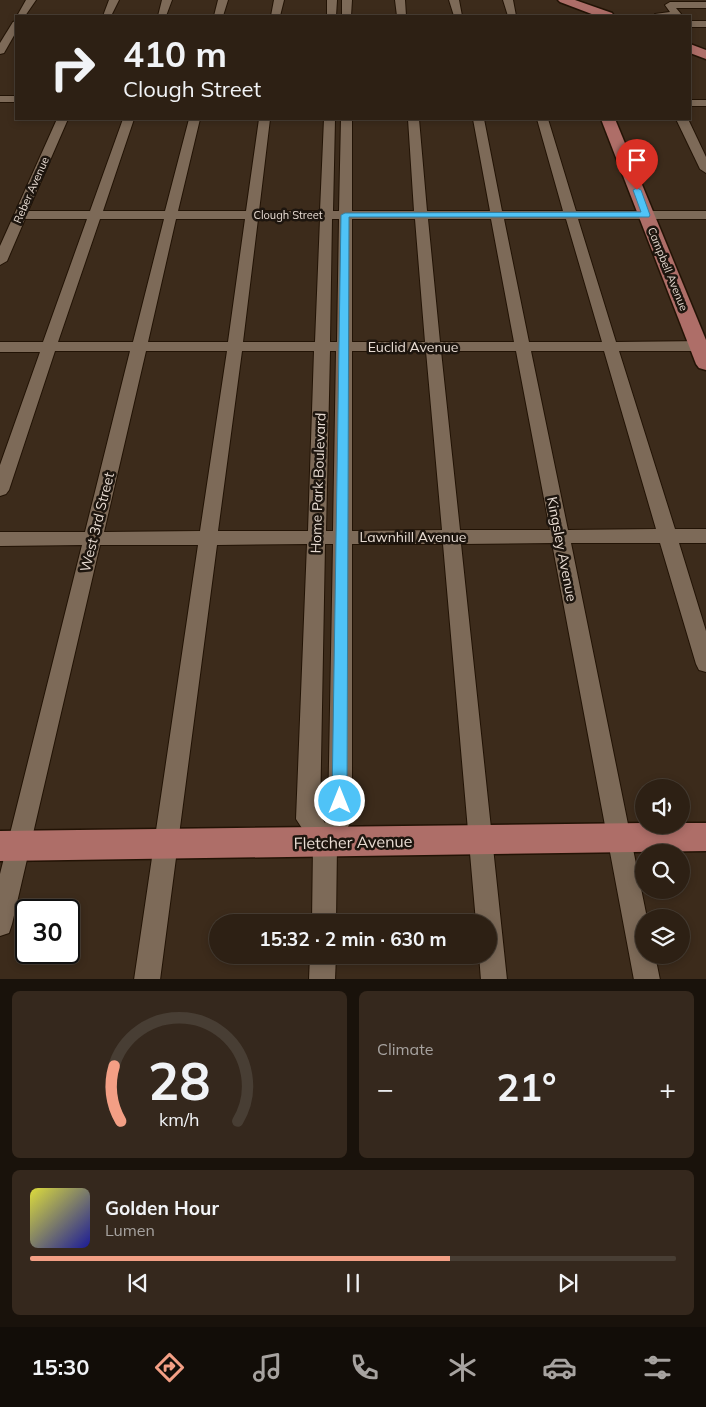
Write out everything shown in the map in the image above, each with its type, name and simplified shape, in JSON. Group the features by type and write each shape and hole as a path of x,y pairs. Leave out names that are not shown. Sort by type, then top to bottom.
{"main road":[{"path":"559,0 567,15"},
{"path":"564,0 605,11"},
{"path":"579,0 605,11"},
{"path":"691,48 706,55"},
{"name":"Campbell Avenue","path":"608,120 646,215 703,346 706,364"},
{"name":"Fletcher Avenue","path":"9,846 706,837"}],"street":[{"path":"22,15 31,0"},
{"path":"107,15 114,0"},
{"path":"162,15 167,0"},
{"path":"219,15 223,0"},
{"path":"276,15 279,0"},
{"path":"332,0 332,15"},
{"path":"347,0 347,15"},
{"path":"400,0 402,15"},
{"path":"454,0 458,15"},
{"path":"508,0 512,15"},
{"path":"669,2 706,5"},
{"path":"667,15 676,14 669,2"},
{"path":"691,24 706,24"},
{"path":"0,30 15,27"},
{"path":"0,51 15,27"},
{"path":"0,99 15,99"},
{"path":"691,103 706,103"},
{"name":"Reber Avenue","path":"0,261 62,120"},
{"path":"0,490 128,120"},
{"name":"West 3rd Street","path":"0,924 9,846 93,539 194,120"},
{"path":"147,979 235,347 264,120"},
{"name":"Home Park Boulevard","path":"329,120 308,819 325,842 340,820 346,120"},
{"path":"413,120 420,215 482,840 494,979"},
{"name":"Kingsley Avenue","path":"478,120 647,979"},
{"path":"542,120 573,215 706,664"},
{"path":"682,120 706,169"},
{"name":"Clough Street","path":"0,222 18,219 96,215 706,215"},
{"name":"Euclid Avenue","path":"0,347 703,346"},
{"name":"Lawnhill Avenue","path":"0,539 706,536"},
{"path":"324,914 325,842"},
{"path":"322,979 323,964"}],"route":[{"path":"340,801 345,215 646,215 637,190"}]}
